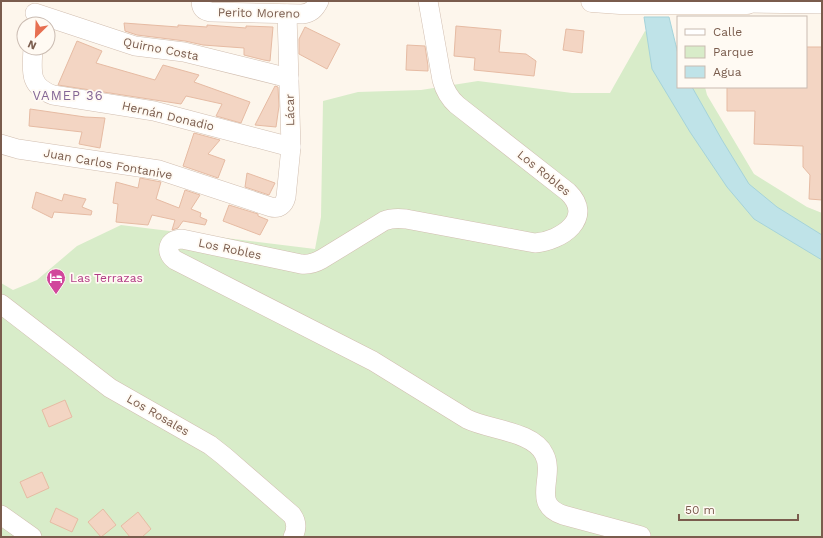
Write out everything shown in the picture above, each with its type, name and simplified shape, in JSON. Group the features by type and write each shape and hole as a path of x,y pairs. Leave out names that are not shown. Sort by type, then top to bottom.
{"main road":[{"path":"592,1 630,3 747,2"}],"street":[{"name":"Perito Moreno","path":"201,1 202,8 208,12 287,14 309,13 315,8 319,1"},
{"name":"Los Robles","path":"428,1 442,80 447,94 457,105 574,197 577,202 578,213 577,218 570,228 552,238 535,243 397,218 384,221 313,263 301,264 182,239 175,239 169,246 170,256 175,260 373,361 467,419 478,424 520,435 532,440 545,454 547,460 546,498 549,507 563,515 641,536"},
{"path":"747,2 822,4"},
{"name":"Quirno Costa","path":"35,13 135,46 184,52 289,78"},
{"name":"Lácar","path":"282,205 286,197 291,147 287,14"},
{"name":"Hernán Donadio","path":"33,56 32,73 36,83 43,91 53,95 154,111 291,147"},
{"name":"Juan Carlos Fontanive","path":"1,144 18,149 154,169 271,207 277,208 282,205"},
{"name":"Los Rosales","path":"1,304 110,388 203,441 224,456 292,515 295,519 296,528 293,537"},
{"path":"1,515 32,537"}],"green space":[{"path":"645,31 677,46 677,88 705,88 707,95 754,174 807,207 822,213 822,537 1,537 1,283 13,290 37,280 77,246 121,225 315,249 321,217 323,101 358,92 421,90 478,81 572,93 610,93"}],"water":[{"path":"644,17 669,17 677,50 677,88 693,88 749,184 777,207 822,235 822,260 754,219 727,187 690,132 652,69"}],"building":[{"path":"124,23 178,27 178,25 207,27 207,25 246,28 246,26 273,27 270,61 244,55 244,48 203,45 185,41 137,35 125,31"},
{"path":"456,26 501,30 499,52 526,54 536,61 534,76 474,70 475,58 454,56"},
{"path":"305,27 340,44 327,69 299,54 299,39"},
{"path":"566,29 584,31 582,53 563,50"},
{"path":"77,41 102,51 96,63 155,80 163,65 199,75 194,82 250,102 241,123 216,116 222,104 186,96 181,104 58,85"},
{"path":"407,45 425,46 428,71 406,70"},
{"path":"807,47 822,47 822,200 809,199 810,175 803,167 803,146 754,144 755,111 727,111 727,88 807,88"},
{"path":"275,86 278,87 279,106 276,127 255,125"},
{"path":"30,109 85,117 105,118 100,148 79,144 82,132 29,126"},
{"path":"194,133 220,140 208,154 225,160 218,178 183,166"},
{"path":"247,173 275,183 269,195 245,187"},
{"path":"140,178 161,182 156,199 179,208 185,190 200,195 191,209 201,213 200,217 207,220 205,225 183,221 178,228 172,230 175,220 152,215 148,225 116,222 118,204 113,203 116,182 138,188"},
{"path":"36,192 62,201 64,194 86,199 82,207 92,211 91,215 54,212 52,218 32,208"},
{"path":"229,205 258,214 258,216 268,220 260,235 223,221"},
{"path":"65,400 72,417 49,427 42,410"},
{"path":"42,472 49,488 27,498 20,482"},
{"path":"56,508 78,519 72,532 50,522"},
{"path":"103,509 116,525 101,537 88,522"},
{"path":"138,512 151,529 142,537 130,537 121,526"}],"place":[{"name":"Las Terrazas","path":"56,295"}],"district":[{"name":"VAMEP 36","path":"68,95"}]}
